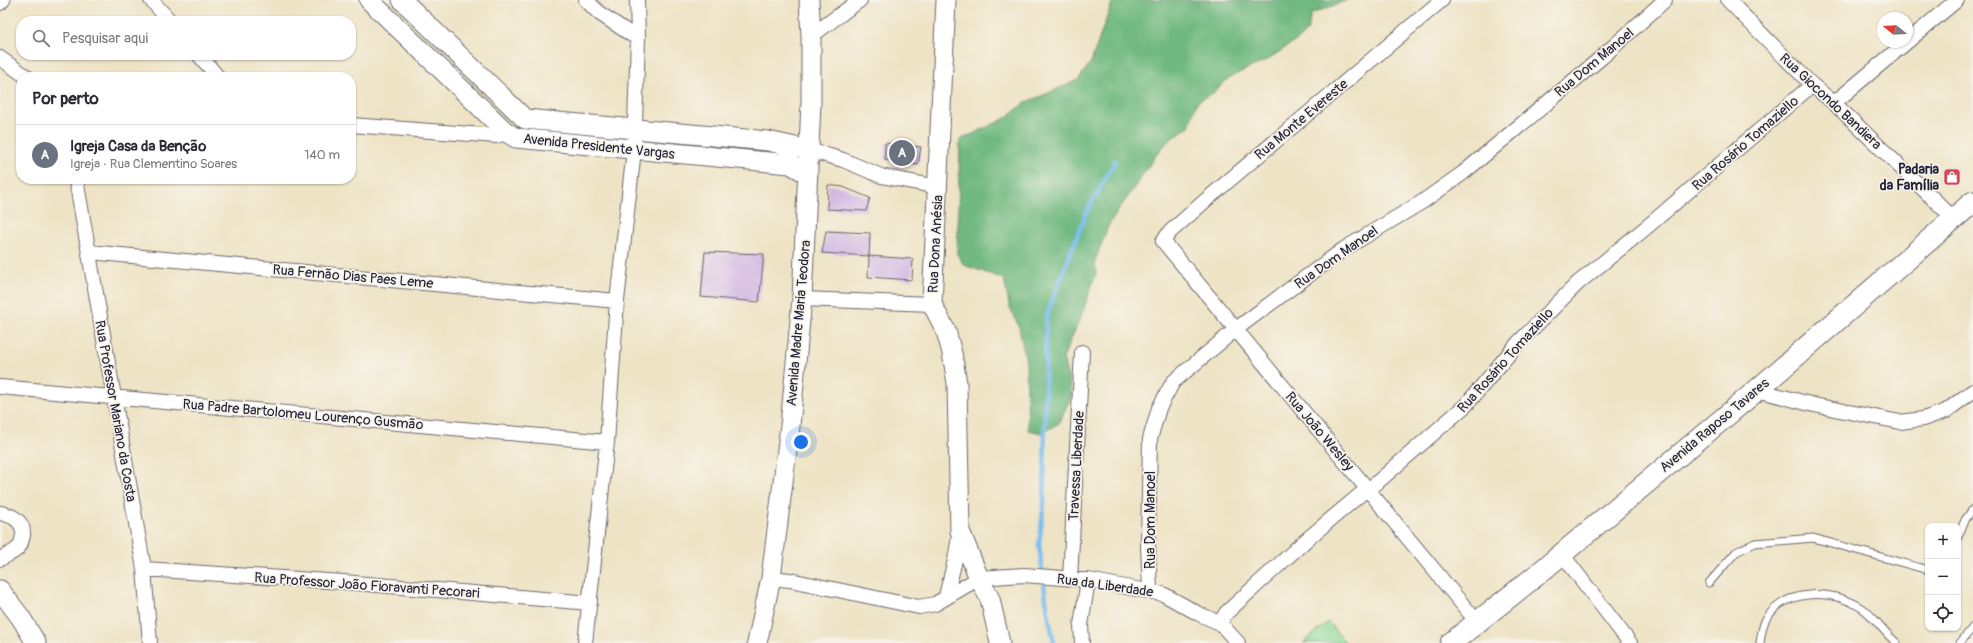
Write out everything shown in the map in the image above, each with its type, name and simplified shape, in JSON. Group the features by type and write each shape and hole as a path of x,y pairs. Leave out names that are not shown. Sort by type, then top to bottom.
{"main road":[{"name":"Avenida Raposo Tavares","path":"1451,643 1562,554 1757,390 1973,202"}],"street":[{"path":"0,3 3,0"},
{"path":"151,0 165,16"},
{"name":"Avenida Presidente Vargas","path":"369,0 506,132 522,140 790,164 808,174"},
{"name":"Avenida Presidente Vargas","path":"402,0 525,119 768,141 809,150"},
{"path":"586,0 599,13 638,39"},
{"path":"585,643 607,442 617,301 634,150 638,39 637,0"},
{"name":"Avenida Madre Maria Teodora","path":"757,643 771,578 790,426 802,299 809,150 811,36 809,0"},
{"path":"811,36 860,0"},
{"name":"Rua Dona Anésia","path":"946,0 932,304 946,331 952,353 957,382 960,531 955,560 946,596"},
{"name":"Rua Monte Evereste","path":"1163,242 1170,232 1206,200 1442,0"},
{"name":"Rua Dom Manoel","path":"1150,590 1148,545 1150,438 1159,408 1173,382 1236,329 1344,249 1422,202 1463,173 1602,57 1665,0"},
{"name":"Rua Giocondo Bandiera","path":"1728,0 1812,85 1834,103 1954,218"},
{"path":"1834,103 1957,0"},
{"path":"0,58 20,72"},
{"path":"203,60 214,72"},
{"name":"Rua Rosário Tomaziello","path":"1220,623 1226,613 1305,541 1368,488 1373,486 1466,405 1519,342 1578,283 1648,226 1812,85"},
{"path":"356,125 497,136 506,132"},
{"path":"809,150 843,160 881,176 938,186"},
{"name":"Rua Professor Mariano da Costa","path":"77,184 144,569 150,643"},
{"name":"Rua João Wesley","path":"1163,242 1368,488 1477,622"},
{"name":"Rua Fernão Dias Paes Leme","path":"89,252 617,301"},
{"path":"802,299 932,304"},
{"name":"Travessa Liberdade","path":"1064,579 1082,352"},
{"name":"Rua Padre Bartolomeu Lourenço Gusmão","path":"0,387 113,396 607,442"},
{"path":"1757,390 1814,405 1900,422 1923,419 1946,412 1973,391"},
{"path":"0,513 13,516 23,528 22,541 17,549 0,559"},
{"name":"Rua Dona Anésia","path":"960,531 979,578 990,599 1000,643"},
{"path":"1562,554 1630,643"},
{"name":"Rua Professor João Fioravanti Pecorari","path":"144,569 343,582 590,603"},
{"name":"Rua da Liberdade","path":"979,578 1024,576 1088,580 1150,590 1163,594 1199,614 1220,623 1238,643"},
{"path":"771,578 790,580 919,607 935,604 946,596 979,578"},
{"path":"1082,643 1081,625 1088,580"},
{"path":"0,590 21,618 36,643"}],"lane":[{"path":"1961,531 1973,509"},
{"path":"1709,583 1736,552 1755,543 1813,538 1925,570"},
{"path":"1760,643 1765,620 1774,609 1790,598 1818,594 1844,600 1862,608 1896,643"},
{"path":"1960,643 1973,627"}],"green space":[{"path":"1113,0 1348,0 1311,14 1308,30 1299,39 1265,61 1230,77 1213,93 1197,102 1189,126 1168,141 1156,155 1108,226 1095,261 1096,273 1083,311 1063,358 1072,394 1059,423 1042,433 1028,430 1026,362 1019,327 1009,305 1004,279 964,265 957,254 960,140 1004,119 1025,103 1078,80 1091,62"},
{"path":"1328,622 1346,643 1303,643"}],"building":[{"path":"885,143 921,147 918,165 885,160"},
{"path":"828,185 843,187 870,198 866,211 827,209"},
{"path":"826,231 870,233 869,256 822,253"},
{"path":"705,252 764,254 759,302 701,297"},
{"path":"869,256 913,259 912,280 868,277"}],"waterway":[{"path":"1054,643 1047,607 1039,544 1044,503 1046,317 1086,213 1115,161"}],"place":[{"name":"Igreja Casa da Benção","path":"902,153"},
{"name":"Padaria da Família","path":"1952,177"}]}
